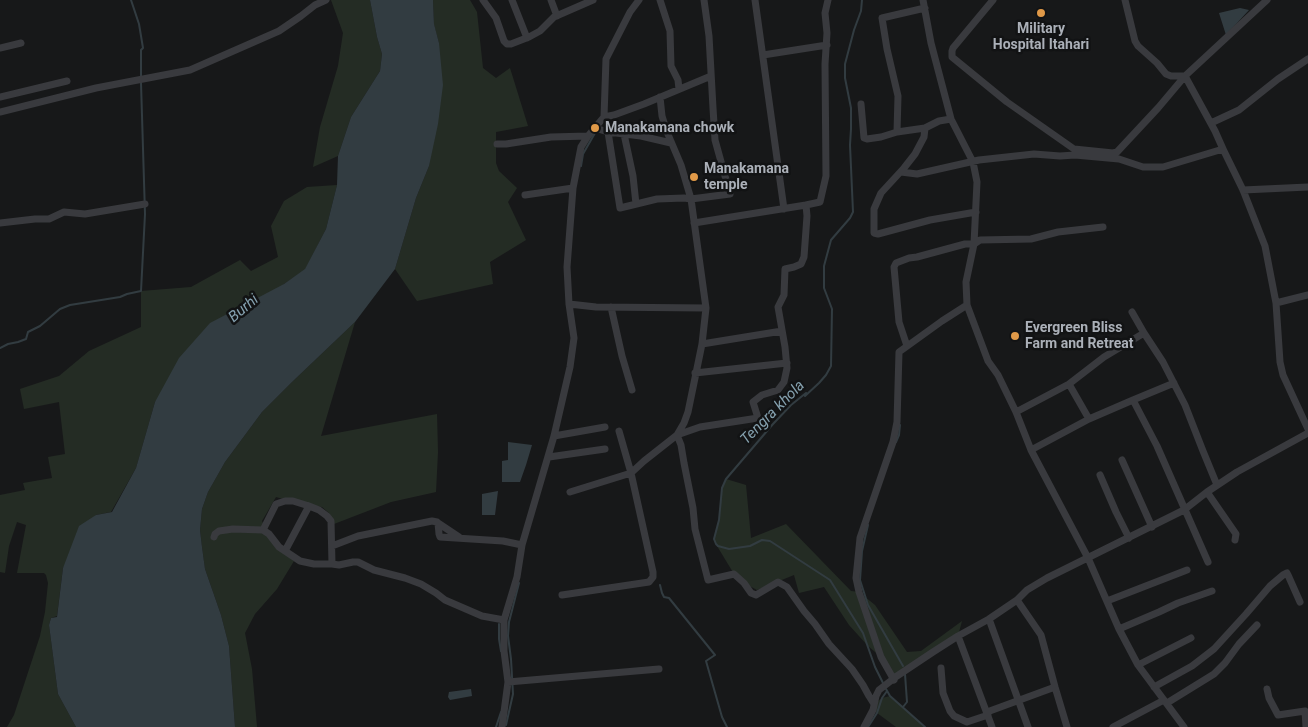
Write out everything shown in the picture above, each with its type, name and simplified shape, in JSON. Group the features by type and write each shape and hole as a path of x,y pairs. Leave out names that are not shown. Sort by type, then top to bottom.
{"street":[{"path":"0,112 96,88 190,70 279,31 315,5 326,0"},
{"path":"483,0 496,18 505,43 511,44 540,31 556,16 588,1"},
{"path":"512,0 527,38"},
{"path":"552,0 556,16"},
{"path":"502,727 511,682 504,651 504,620 517,577 522,546 549,457 570,367 574,338 566,267 573,188 581,147 604,117 606,59 630,12 639,0"},
{"path":"660,0 670,31 671,66 678,80 679,89"},
{"path":"608,132 620,208 666,198 691,199 730,194 715,140 710,36 704,0"},
{"path":"754,0 784,209"},
{"path":"694,223 820,202 826,176 825,64 827,45 825,13 828,0"},
{"path":"923,0 931,43 951,119 973,162 977,182 974,244 966,282 968,305 988,361 998,375 1016,412 1031,450 1088,558 1119,629 1138,665 1166,702 1181,726"},
{"path":"993,0 953,48 952,57 1007,102 1074,149 1113,153 1117,152 1185,76 1267,0"},
{"path":"1125,0 1135,41 1138,46 1166,74 1185,76"},
{"path":"897,132 898,96 882,18 925,8"},
{"path":"0,48 21,43"},
{"path":"763,55 827,45"},
{"path":"1211,123 1239,110 1308,59"},
{"path":"604,117 614,115 711,76"},
{"path":"864,727 873,710 877,692 897,676 958,636 989,619 1017,600 1027,590 1047,578 1184,510 1237,472 1308,431 1283,375 1280,362 1276,303 1265,246 1243,190 1224,149 1185,76"},
{"path":"0,97 67,81"},
{"path":"660,97 662,116 681,165 691,199 706,308 702,344 688,412 678,435 693,508 695,529 708,580 734,574 751,593 756,595 778,582 787,587 829,644 852,669 874,704"},
{"path":"860,104 864,138 881,137 897,132 925,128 951,119"},
{"path":"595,128 671,143"},
{"path":"925,128 924,138 915,154 881,193 876,202 874,208 874,233 878,234 930,220 976,212"},
{"path":"624,134 634,176 636,204"},
{"path":"497,144 551,137 588,136"},
{"path":"901,172 916,174 973,162 1034,154 1119,159 1143,167 1163,167 1224,149"},
{"path":"1243,190 1308,187"},
{"path":"525,195 573,188"},
{"path":"0,223 49,219 64,212 85,214 145,204"},
{"path":"570,492 631,473 678,435 700,428 758,418 753,402 762,395 778,390 784,382 787,363 778,307 784,295 785,269 794,268 801,264 804,257 806,205"},
{"path":"907,346 900,322 894,267 896,263 965,244 974,244 980,240 1031,239 1058,232 1103,227"},
{"path":"1276,303 1308,295"},
{"path":"569,304 611,307 706,308"},
{"path":"894,680 881,657 856,578 860,538 897,422 899,352 968,305"},
{"path":"611,307 632,390"},
{"path":"1132,312 1163,362 1185,405 1217,485"},
{"path":"702,344 782,331"},
{"path":"1016,412 1069,384 1104,357 1144,333"},
{"path":"696,373 787,363"},
{"path":"1031,450 1089,419 1174,383"},
{"path":"1069,384 1089,419"},
{"path":"1134,400 1157,446 1208,562"},
{"path":"554,436 605,427"},
{"path":"562,595 649,582 653,577 631,473 619,431"},
{"path":"549,457 605,449"},
{"path":"1122,460 1152,527"},
{"path":"1100,475 1129,538"},
{"path":"1207,492 1236,534 1235,540"},
{"path":"263,530 276,504 285,501 319,510 330,518 331,521 332,564"},
{"path":"284,552 309,506"},
{"path":"332,546 358,536 432,521 438,523 440,537 503,541 522,546"},
{"path":"214,537 220,531 233,529 263,530 269,534 284,552 300,561 314,564 339,565 358,562 374,570 422,584 446,600 482,616 504,620"},
{"path":"1107,601 1187,570"},
{"path":"1154,687 1192,666 1214,649 1282,575 1288,575 1300,602"},
{"path":"1119,629 1178,603 1212,591"},
{"path":"1017,600 1041,635 1067,727"},
{"path":"989,619 1028,727"},
{"path":"1113,727 1191,690 1214,674 1258,625"},
{"path":"958,636 992,727"},
{"path":"1138,665 1191,638"},
{"path":"941,668 943,694 950,711 954,716 967,722 1055,688"},
{"path":"511,682 660,669"},
{"path":"1266,689 1268,698 1278,715 1305,711 1306,727"}],"shaded area":[{"path":"331,0 370,0 382,54 380,71 351,117 338,156 313,167 320,127 338,66 343,33"},
{"path":"433,0 470,0 477,12 483,68 496,78 510,68 528,126 496,132 496,163 499,171 517,188 508,202 526,240 490,262 493,284 417,301 395,269 416,198 429,166 439,43 434,25"},
{"path":"337,185 326,229 305,270 284,284 155,402 136,468 111,512 96,515 63,568 57,616 51,618 49,625 58,694 76,727 7,727 14,715 40,636 48,583 44,573 17,573 26,525 17,522 9,546 5,573 0,572 0,495 25,490 23,483 52,478 48,457 65,454 59,402 24,409 20,389 59,376 89,351 141,327 141,291 191,287 240,260 251,271 278,257 271,226 284,201 307,187"},
{"path":"355,322 321,436 437,414 436,492 391,502 334,524 329,513 322,507 276,497 262,521 272,542 294,561 277,589 255,614 245,633 252,669 257,727 235,727 229,646 221,615 205,569 200,530 202,509 208,492 225,462 262,412"},
{"path":"726,479 746,485 751,538 786,524 851,591 859,592 875,605 907,652 921,651 962,621 958,636 894,680 881,657 849,625 824,587 799,593 794,575 757,590 744,583 734,574 714,541 719,520 722,488"},
{"path":"890,696 925,727 896,727 873,710 874,704 882,698"}],"water":[{"name":"Burhi","path":"370,0 433,0 434,24 439,43 443,85 438,124 429,166 416,198 395,269 355,322 262,412 225,462 208,492 202,509 200,530 205,569 221,615 229,646 235,727 76,727 58,694 49,625 51,618 57,617 63,568 79,526 96,515 112,512 136,468 155,402 179,358 210,323 284,284 305,269 326,229 337,185 338,156 351,117 380,71 382,54"},
{"path":"1240,8 1249,10 1226,35 1219,13"},
{"path":"508,442 532,445 520,482 502,482 502,461 508,460"},
{"path":"498,491 495,515 482,515 482,494"},
{"path":"471,689 472,696 450,700 448,697 449,692"}],"waterway":[{"path":"131,0 139,24 143,48 141,50 141,78"},
{"name":"Tengra khola","path":"862,0 861,11 845,64 845,78 851,108 850,145 853,212 831,240 824,266 824,288 832,309 831,366 819,383 805,396 806,393 791,405 773,424 726,479 722,488 719,520 714,539 718,546 729,549 750,546 762,540 770,541 830,580 863,633 875,667 884,685"},
{"path":"0,348 26,339 28,332 40,326 60,309 70,305 120,297 141,291 145,214 141,83"},
{"path":"581,166 583,154 595,133"},
{"path":"896,442 900,425"},
{"path":"868,525 862,551 860,580 868,605 903,666"},
{"path":"506,725 513,694 508,636 509,622 519,583"},
{"path":"660,585 664,597 669,598 715,655 706,661 722,717 727,727"},
{"path":"499,624 501,651"},
{"path":"903,707 907,702 905,674"},
{"name":"Tengra khola","path":"886,689 890,696 925,727"},
{"path":"868,727 887,691"},
{"path":"496,727 501,712"}],"place":[{"name":"Military Hospital Itahari","path":"1041,13"},
{"name":"Manakamana chowk","path":"595,128"},
{"name":"Manakamana temple","path":"694,177"},
{"name":"Evergreen Bliss Farm and Retreat","path":"1015,336"}]}
